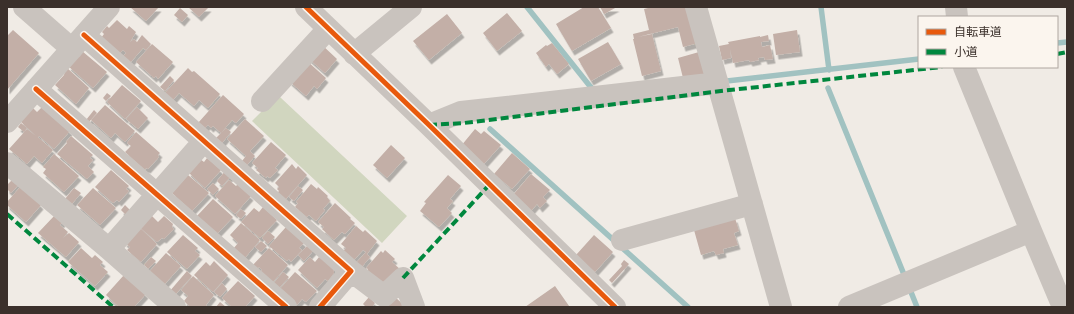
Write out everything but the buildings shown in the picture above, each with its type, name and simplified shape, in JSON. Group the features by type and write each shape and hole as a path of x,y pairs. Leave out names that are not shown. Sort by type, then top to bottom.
{"street":[{"path":"24,7 78,42 204,141 351,271 384,296 403,278 414,307"},
{"path":"7,122 109,7"},
{"path":"306,7 429,125 602,303"},
{"path":"354,54 410,7"},
{"path":"696,7 781,307"},
{"path":"262,101 328,29"},
{"path":"964,68 1030,231 1063,307"},
{"path":"429,125 461,112 718,83"},
{"path":"36,89 286,307"},
{"path":"109,249 204,141"},
{"path":"7,163 175,307"},
{"path":"622,240 752,204"},
{"path":"849,307 1030,231"},
{"path":"320,307 351,271"}],"green space":[{"path":"265,83 407,216 382,243 252,121 265,108"}],"waterway":[{"path":"527,7 593,90"},
{"path":"821,7 829,70"},
{"path":"1058,43 1067,42"},
{"path":"727,81 918,59"},
{"path":"828,88 905,277"},
{"path":"490,129 688,307"},
{"path":"909,287 917,307"}],"marked path":[{"path":"1058,54 1067,52"},
{"path":"429,125 464,123 721,91 933,68"},
{"path":"403,278 490,184"},
{"path":"7,214 113,307"}],"cycle path":[{"path":"306,7 615,307"},
{"path":"84,35 351,271 320,307"},
{"path":"36,89 286,307"}]}
